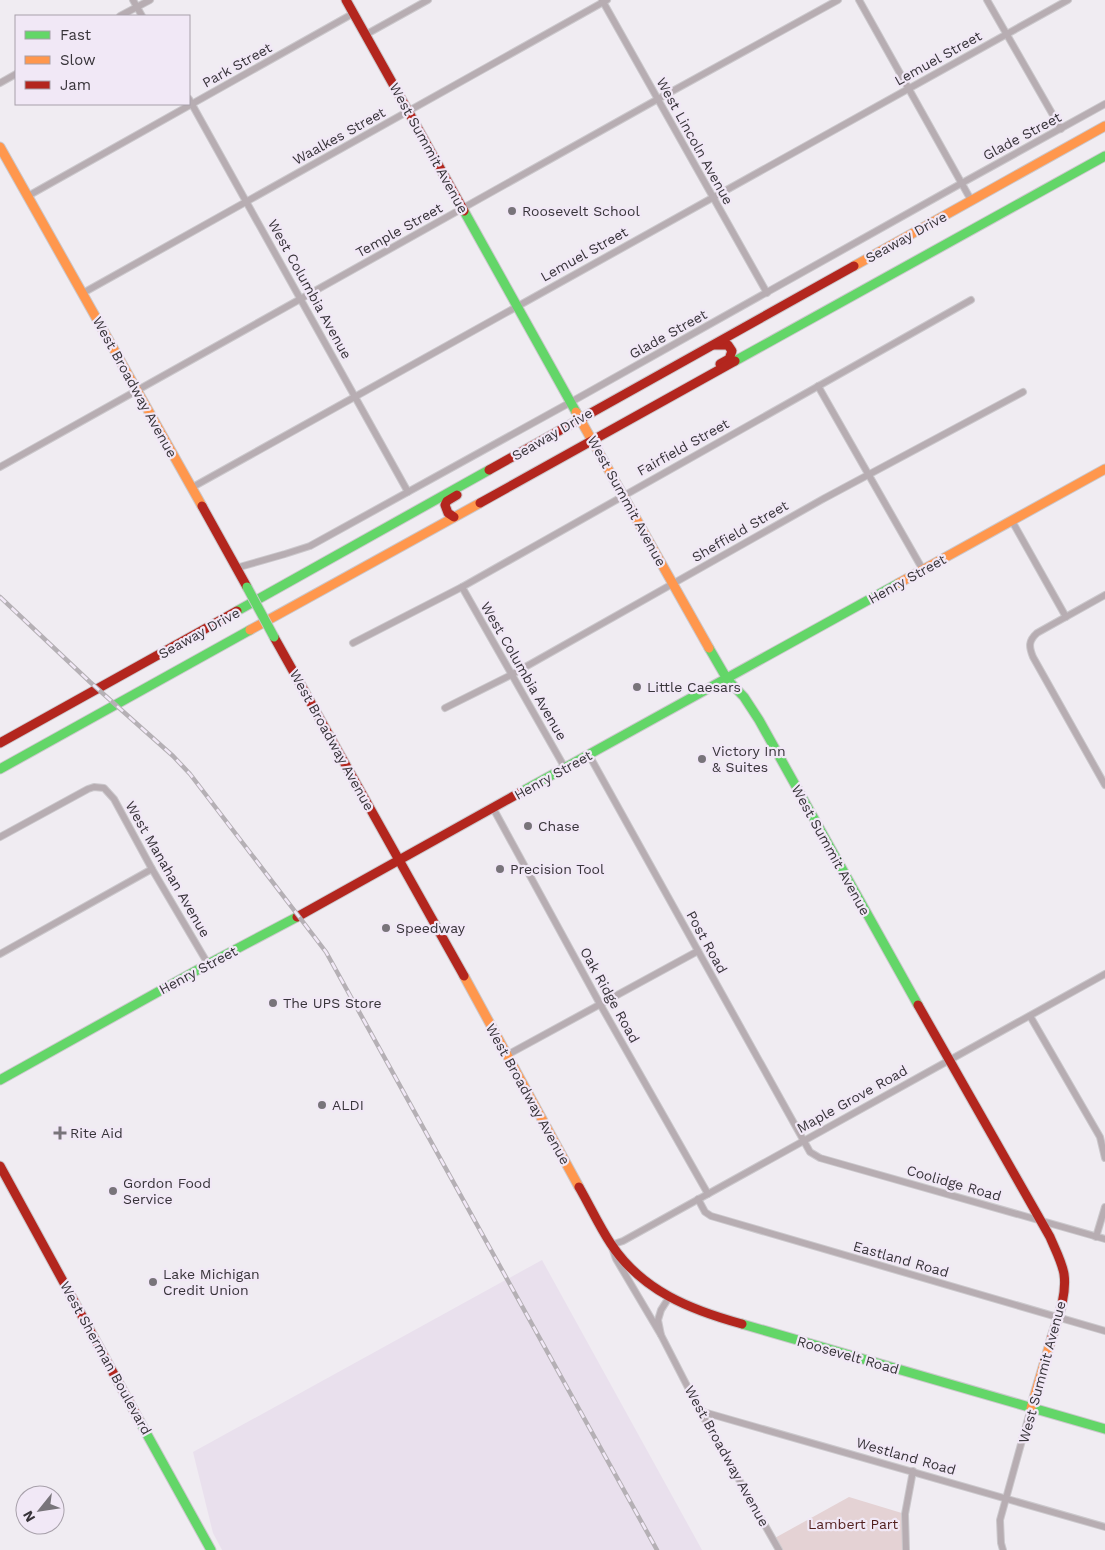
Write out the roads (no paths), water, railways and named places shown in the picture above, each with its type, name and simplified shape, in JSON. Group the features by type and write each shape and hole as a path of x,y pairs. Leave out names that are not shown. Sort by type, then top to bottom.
{"main road":[{"name":"West Summit Avenue","path":"346,0 673,584 727,679 744,697 759,720 1055,1249 1064,1274 1064,1289 1058,1317 1031,1408"},
{"name":"Seaway Drive","path":"0,744 582,421 679,364 1105,126"},
{"name":"West Broadway Avenue","path":"0,147 400,860 611,1245"},
{"name":"Seaway Drive","path":"0,769 1105,156"},
{"path":"614,429 628,415 717,366 731,356 731,347 727,344 713,345"},
{"path":"454,517 446,510 447,501 582,421"},
{"name":"Henry Street","path":"0,1080 1105,470"},
{"name":"West Sherman Boulevard","path":"0,1166 211,1550"},
{"name":"Roosevelt Road","path":"611,1245 648,1286 668,1299 710,1315 1105,1429"}],"street":[{"path":"133,0 141,15"},
{"path":"122,15 150,0"},
{"path":"365,35 428,0"},
{"name":"Temple Street","path":"0,467 838,0"},
{"path":"859,0 971,200"},
{"path":"987,0 1061,129"},
{"name":"Lemuel Street","path":"191,488 1068,0"},
{"name":"West Lincoln Avenue","path":"604,1 767,293"},
{"name":"Waalkes Street","path":"82,294 604,1"},
{"name":"Park Street","path":"190,101 354,14"},
{"path":"0,83 15,75"},
{"name":"West Columbia Avenue","path":"190,101 408,492"},
{"name":"Glade Street","path":"236,568 310,546 1105,104"},
{"name":"Park Street","path":"28,196 183,105"},
{"name":"Fairfield Street","path":"353,643 462,587 971,300"},
{"path":"818,386 922,570"},
{"name":"Sheffield Street","path":"445,708 511,675 816,502 1023,392"},
{"path":"1012,521 1066,617"},
{"name":"West Columbia Avenue","path":"462,587 565,768"},
{"path":"1104,598 1037,633 1032,638 1030,649 1105,785"},
{"name":"Post Road","path":"589,755 804,1140"},
{"name":"West Manahan Avenue","path":"0,837 88,789 94,787 104,788 114,799 152,869 208,964"},
{"name":"Oak Ridge Road","path":"493,808 600,1004 708,1194"},
{"path":"0,954 152,869"},
{"path":"507,1055 698,951"},
{"name":"Maple Grove Road","path":"611,1245 623,1241 1105,974"},
{"path":"1030,1016 1100,1137 1105,1158"},
{"name":"Coolidge Road","path":"804,1140 810,1152 820,1158 1105,1239"},
{"name":"Eastland Road","path":"698,1199 705,1212 711,1216 1105,1331"},
{"path":"1096,1237 1105,1207"},
{"name":"West Broadway Avenue","path":"611,1245 621,1267 661,1335 700,1411 779,1550"},
{"name":"West Broadway Avenue","path":"661,1335 658,1320 661,1310 668,1299"},
{"name":"West Summit Avenue","path":"1003,1550 1000,1520 1031,1408"},
{"name":"Westland Road","path":"700,1411 1105,1527"},
{"path":"906,1550 905,1514 913,1471"}],"railway":[{"path":"0,597 90,682 173,756 190,774 326,952 657,1550"}],"place":[{"name":"Roosevelt School","path":"512,211"},
{"name":"Little Caesars","path":"637,687"},
{"name":"Victory Inn & Suites","path":"702,759"},
{"name":"Chase","path":"528,826"},
{"name":"Precision Tool","path":"500,869"},
{"name":"Speedway","path":"386,928"},
{"name":"The UPS Store","path":"273,1003"},
{"name":"ALDI","path":"322,1105"},
{"name":"Rite Aid","path":"60,1133"},
{"name":"Gordon Food Service","path":"113,1191"},
{"name":"Lake Michigan Credit Union","path":"153,1282"}],"park label":[{"name":"Lambert Part","path":"853,1524"}]}
